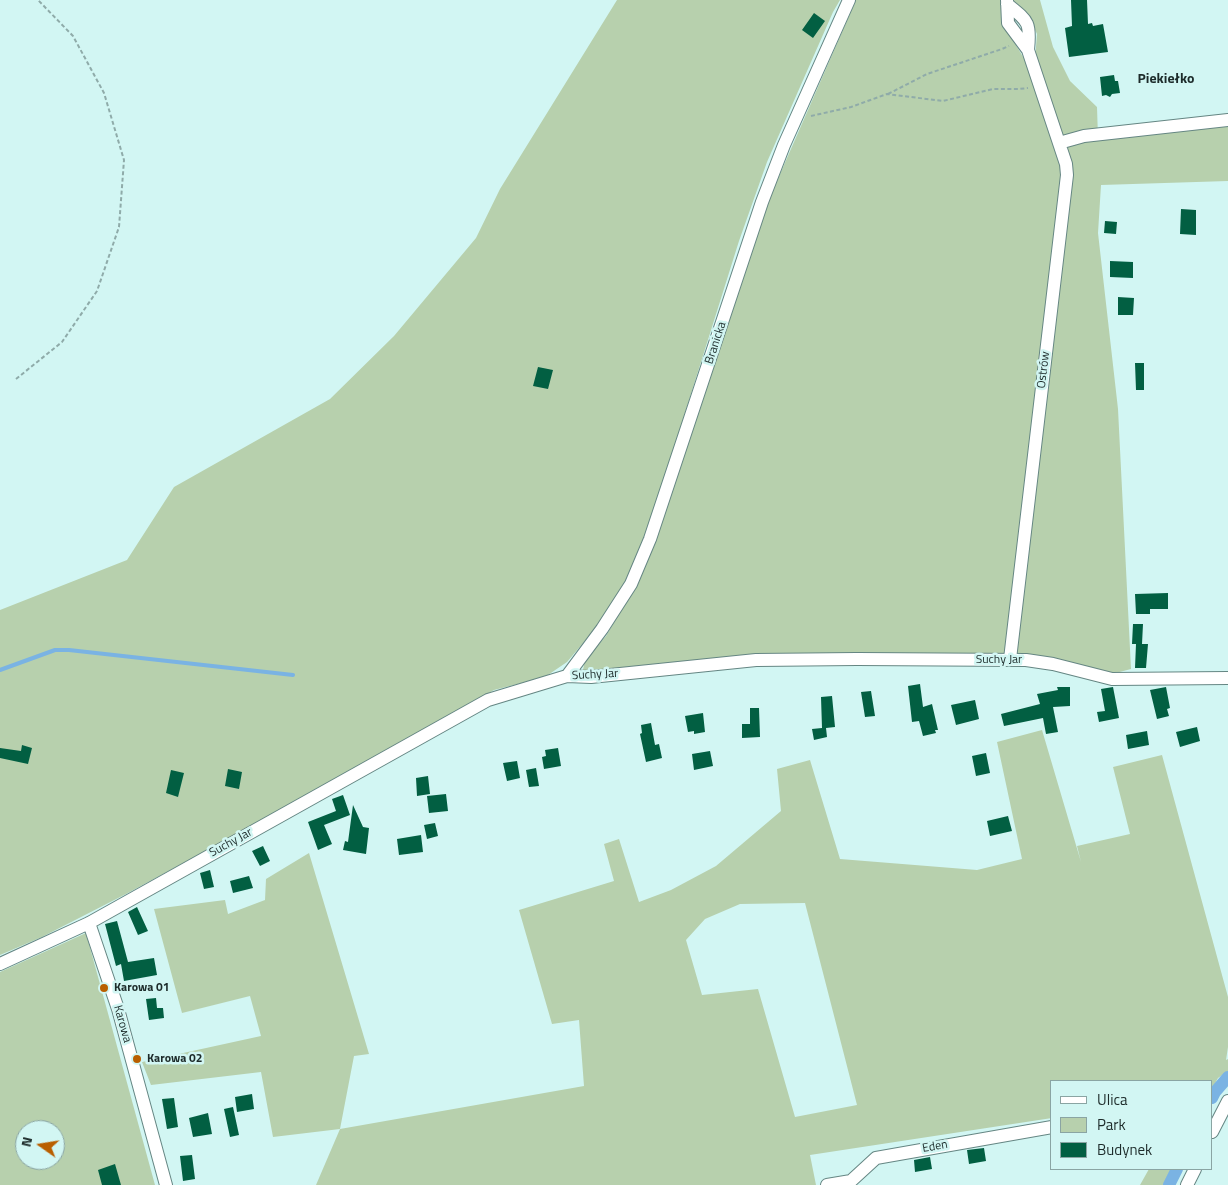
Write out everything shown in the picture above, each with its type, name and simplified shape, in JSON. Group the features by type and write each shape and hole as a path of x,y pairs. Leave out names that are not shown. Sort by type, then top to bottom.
{"street":[{"name":"Branicka","path":"566,676 602,629 631,584 650,539 762,202 784,145 848,0"},
{"name":"Ostrów","path":"1007,2 1008,23 1028,50 1066,164 1067,175 1010,659"},
{"name":"Ostrów","path":"1007,2 1026,19 1030,33 1028,50"},
{"path":"1059,143 1084,136 1228,120"},
{"name":"Suchy Jar","path":"0,964 89,923 488,700 566,676 592,676 756,660 1010,659 1053,664 1112,678 1228,678"},
{"name":"Karowa","path":"89,923 118,1009 166,1185"},
{"path":"1213,1130 1228,1101"},
{"name":"Eden","path":"827,1185 851,1181 876,1158 1050,1127"},
{"path":"1188,1185 1195,1170"}],"path":[{"path":"16,379 62,342 97,291 119,227 124,160 104,93 73,36 38,0"},
{"path":"799,112 812,116 851,108 887,94 926,74 1002,50 1020,40"},
{"path":"887,94 943,101 992,89 1019,89 1040,86"}],"green space":[{"path":"617,0 840,0 767,162 739,241 652,518 626,580 600,623 567,662 545,677 494,690 320,789 126,894 42,937 0,955 0,610 127,560 174,487 330,399 394,336 476,238 500,189"},
{"path":"856,0 1003,0 1004,21 1025,60 1060,165 1062,183 1004,656 935,655 597,673 583,670 585,660 606,636 631,593 699,408 770,197"},
{"path":"1011,0 1040,0 1053,47 1070,81 1097,107 1098,138 1228,124 1228,181 1101,185 1098,233 1118,409 1131,669 1108,675 1016,655 1072,170 1035,60 1037,34 1028,15"},
{"path":"1042,730 1081,862 1077,846 1130,834 1113,767 1162,755 1228,997 1228,1047 1226,1060 1228,1059 1228,1071 1218,1078 1213,1087 1213,1080 1050,1080 1050,1118 810,1155 816,1185 316,1185 340,1129 584,1086 579,1020 552,1024 519,910 614,881 604,844 619,839 639,902 671,890 716,866 781,811 777,769 810,760 840,859 977,870 1022,859 997,742","holes":["805,903 857,1105 795,1117 758,989 702,995 686,940 705,919 740,904"]},
{"path":"309,853 369,1054 354,1056 340,1129 273,1137 261,1072 151,1085 142,1062 261,1036 250,996 182,1013 154,909 225,900 228,914 265,900 266,879"},
{"path":"86,933 155,1185 0,1185 0,972"},
{"path":"1148,1170 1170,1170 1163,1185 1140,1185"}],"building":[{"path":"1071,0 1087,0 1088,24 1092,23 1093,26 1103,24 1108,52 1069,57 1065,28 1072,26"},
{"path":"814,13 825,21 813,38 802,30"},
{"path":"1114,75 1115,81 1118,81 1120,93 1112,94 1110,97 1102,96 1100,77"},
{"path":"1181,209 1196,210 1196,235 1180,234"},
{"path":"1105,221 1117,222 1116,234 1104,233"},
{"path":"1110,261 1133,262 1133,278 1110,277"},
{"path":"1118,297 1134,298 1133,315 1118,315"},
{"path":"1135,363 1144,363 1144,390 1136,390"},
{"path":"538,367 553,370 548,389 533,386"},
{"path":"1168,593 1168,609 1150,609 1150,614 1136,614 1135,594"},
{"path":"1133,624 1143,624 1142,644 1148,644 1146,668 1135,668 1136,644 1132,644"},
{"path":"920,684 923,707 932,704 938,730 935,730 936,733 923,736 919,721 912,722 908,686"},
{"path":"1057,687 1070,687 1070,706 1053,707 1058,732 1046,734 1043,718 1004,726 1001,714 1040,704 1037,694 1058,690"},
{"path":"1113,687 1119,718 1099,722 1097,712 1105,711 1101,689"},
{"path":"1166,687 1170,708 1167,709 1169,716 1157,719 1150,690"},
{"path":"871,691 875,716 865,717 861,692"},
{"path":"832,696 835,727 826,728 827,737 814,740 812,729 822,728 821,697"},
{"path":"975,700 979,719 956,725 951,705"},
{"path":"750,708 759,708 760,737 742,738 742,724 750,724"},
{"path":"703,713 705,732 694,734 694,731 688,732 685,716"},
{"path":"651,723 655,745 659,744 662,758 646,762 640,734 642,733 641,725"},
{"path":"1197,727 1200,741 1180,747 1176,732"},
{"path":"1147,731 1149,745 1128,749 1126,735"},
{"path":"22,745 32,748 28,764 0,758 0,748 21,751"},
{"path":"558,748 561,766 544,769 542,757 546,756 545,750"},
{"path":"710,751 713,766 694,770 692,754"},
{"path":"986,753 990,773 976,776 972,756"},
{"path":"517,761 520,778 507,781 503,763"},
{"path":"536,768 539,786 529,787 526,770"},
{"path":"228,769 242,772 239,789 225,786"},
{"path":"171,770 184,773 178,797 166,793"},
{"path":"428,776 430,794 417,796 416,778"},
{"path":"446,794 448,811 429,813 427,796"},
{"path":"343,795 350,815 324,825 332,844 318,850 308,822 336,811 332,799"},
{"path":"353,805 363,827 369,828 366,854 343,850 345,841 348,842"},
{"path":"1008,816 1012,831 990,836 987,821"},
{"path":"435,823 438,836 427,839 424,825"},
{"path":"421,835 423,852 399,855 397,839"},
{"path":"263,846 270,861 260,866 252,851"},
{"path":"210,870 214,887 204,889 200,873"},
{"path":"249,876 253,888 233,893 230,881"},
{"path":"137,907 148,931 138,935 128,912"},
{"path":"117,921 128,962 154,958 157,975 124,981 121,964 116,966 105,924"},
{"path":"156,998 157,1008 163,1008 164,1018 149,1020 146,999"},
{"path":"252,1094 254,1109 237,1112 235,1097"},
{"path":"174,1098 178,1127 167,1129 162,1099"},
{"path":"233,1107 239,1135 230,1137 224,1109"},
{"path":"208,1113 212,1134 193,1137 189,1118"},
{"path":"984,1148 986,1161 969,1164 967,1150"},
{"path":"192,1155 195,1179 183,1181 180,1156"},
{"path":"930,1157 932,1169 915,1172 914,1160"},
{"path":"115,1164 121,1185 102,1185 98,1170"}],"waterway":[{"path":"0,670 55,650 69,650 293,675"},
{"path":"1213,1096 1228,1077"},
{"path":"1169,1185 1176,1170"}],"place":[{"name":"Karowa 01","path":"104,988"},
{"name":"Karowa 02","path":"137,1059"}],"district":[{"name":"Piekiełko","path":"1166,80"}]}
